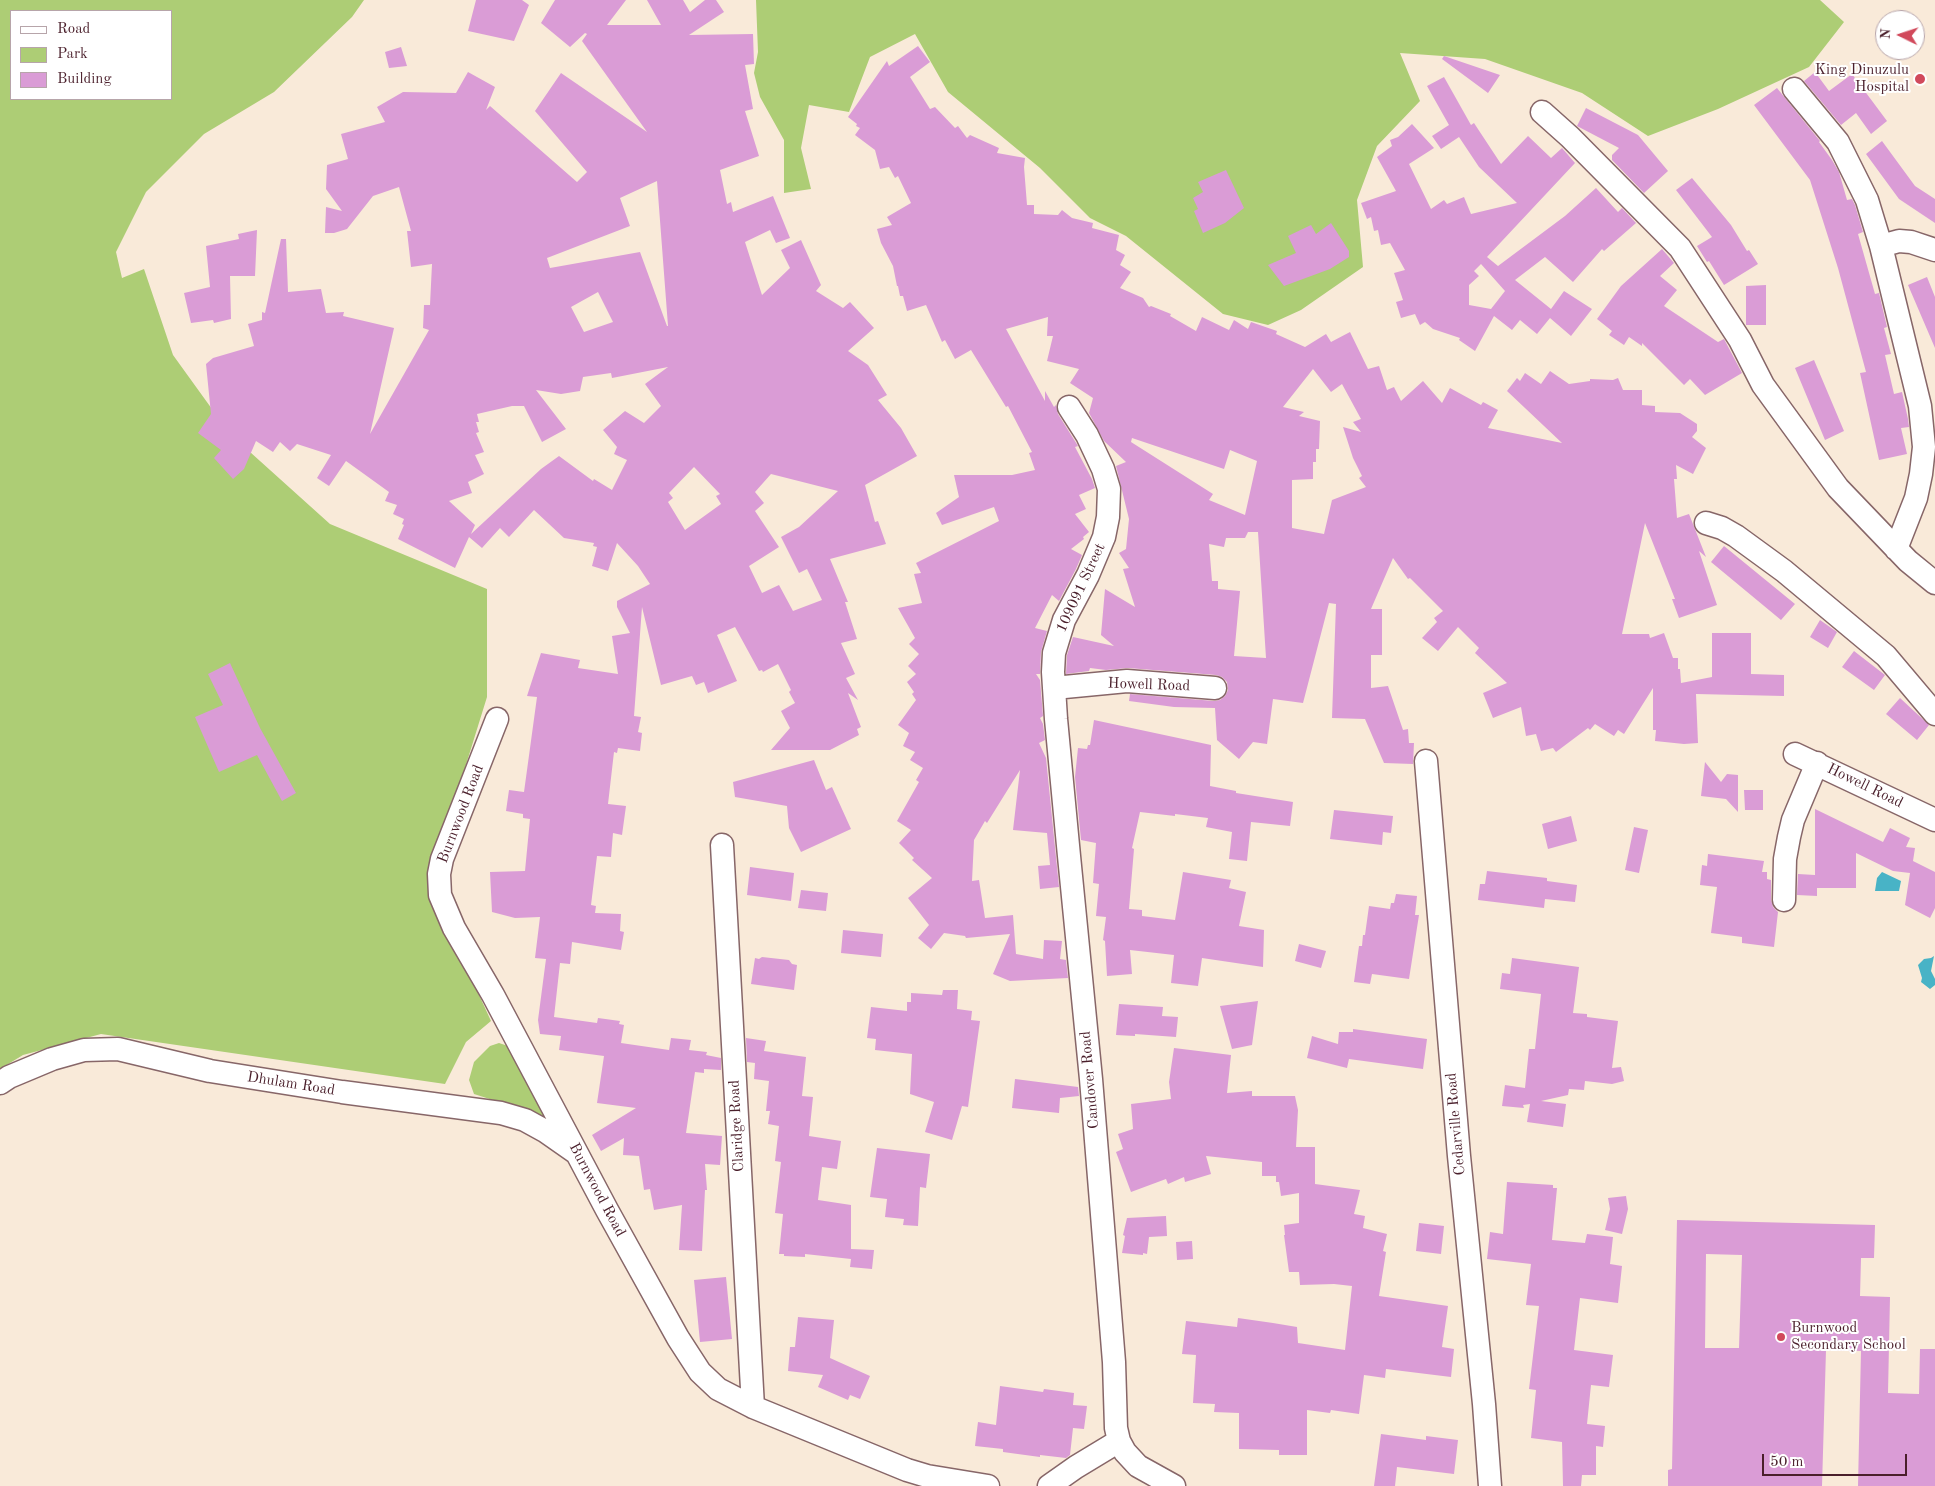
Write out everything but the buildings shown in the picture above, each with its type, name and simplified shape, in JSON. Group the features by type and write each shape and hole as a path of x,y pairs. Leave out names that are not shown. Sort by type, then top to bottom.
{"street":[{"path":"1794,89 1838,142 1867,200 1925,388 1920,406 1924,448 1921,474 1913,506 1896,549"},
{"path":"1542,112 1570,137 1680,248 1719,305 1764,385 1838,488 1896,549 1935,583"},
{"path":"1881,246 1899,241 1911,242 1935,250"},
{"name":"109091 Street","path":"1056,719 1054,653 1058,636 1102,544 1109,502 1109,489 1103,469 1087,434 1069,407"},
{"path":"1706,523 1722,528 1736,536 1784,571 1886,656 1935,714"},
{"name":"Howell Road","path":"1054,688 1127,681 1215,688"},
{"name":"Burnwood Road","path":"497,719 442,859 438,874 440,895 454,928 497,1002 646,1282 678,1338 700,1372 718,1389 752,1407 907,1470 927,1476 988,1486"},
{"name":"Candover Road","path":"1056,719 1091,1079 1114,1362 1116,1428 1119,1441 1125,1452 1138,1466 1174,1486"},
{"name":"Howell Road","path":"1795,754 1935,820"},
{"name":"Cedarville Road","path":"1426,761 1459,1156 1484,1404 1490,1486"},
{"path":"1784,900 1784,859 1793,820 1817,763"},
{"name":"Claridge Road","path":"722,845 752,1407"},
{"name":"Dhulam Road","path":"0,1083 9,1077 52,1059 84,1050 118,1048 210,1071 342,1092 501,1113 525,1120 545,1131 580,1156"},
{"path":"1049,1486 1119,1441"}],"green space":[{"path":"0,0 364,0 352,17 274,92 204,134 146,192 116,252 122,278 144,269 173,355 230,434 330,524 487,589 487,697 433,871 434,897 491,1021 466,1042 445,1084 101,1034 23,1055 0,1069"},
{"path":"756,0 1820,0 1844,22 1809,67 1718,109 1648,136 1582,93 1485,59 1400,53 1420,101 1377,146 1357,200 1363,267 1301,310 1268,325 1223,314 1126,236 1090,218 1040,168 948,92 915,34 870,57 849,112 809,105 801,148 811,189 784,193 784,140 760,97 754,73 758,52"},
{"path":"499,1043 508,1046 546,1117 474,1094 469,1080 474,1062 490,1046"}],"water":[{"path":"1882,872 1901,881 1899,891 1875,891 1877,878"},
{"path":"1934,956 1931,971 1935,979 1935,985 1930,989 1921,982 1922,978 1918,965 1924,959"}],"place":[{"name":"King Dinuzulu Hospital","path":"1920,79"},
{"name":"Burnwood Secondary School","path":"1781,1337"}]}
